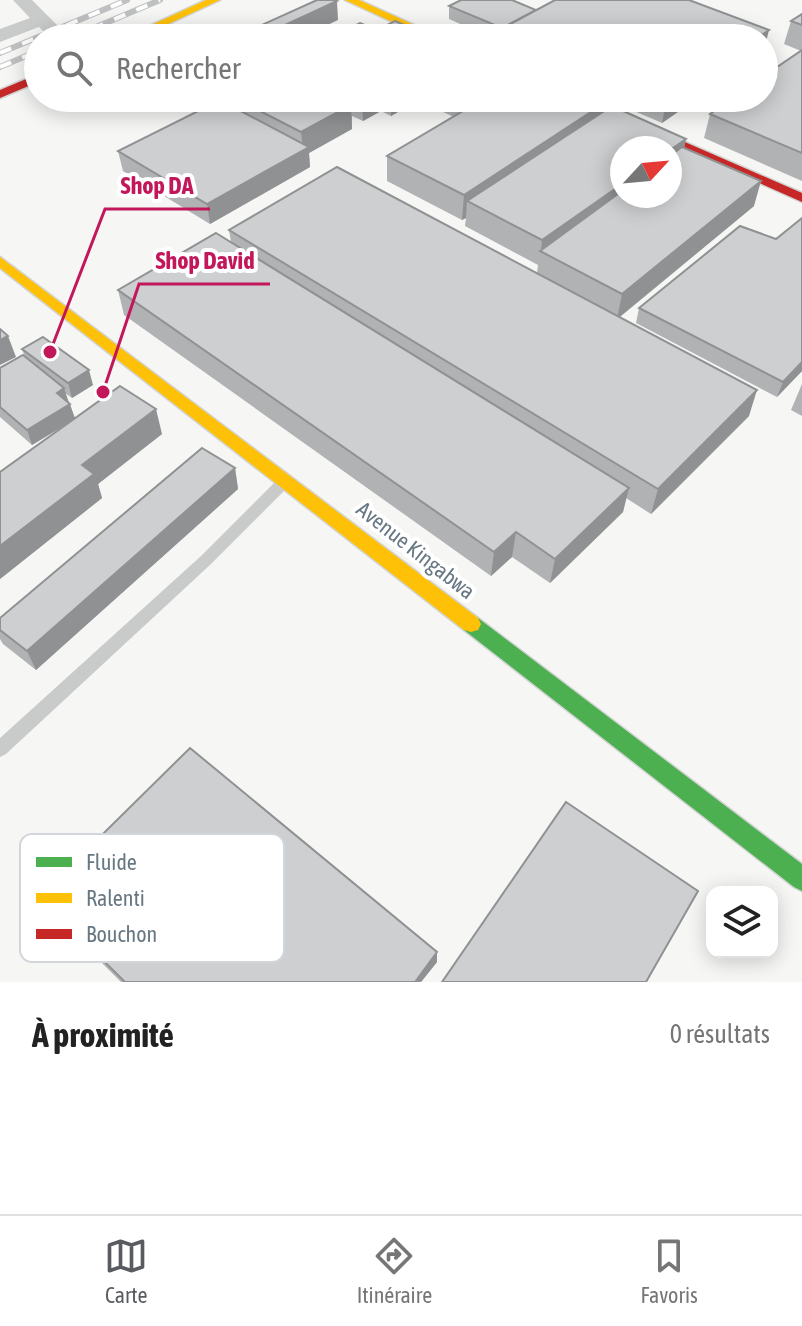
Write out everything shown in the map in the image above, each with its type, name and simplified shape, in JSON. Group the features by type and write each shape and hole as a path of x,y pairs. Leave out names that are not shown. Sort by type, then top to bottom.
{"street":[{"path":"22,0 46,24"},
{"path":"161,24 215,0"},
{"path":"350,0 405,24"},
{"path":"32,24 42,20"},
{"path":"0,36 24,27"},
{"path":"0,94 24,84"},
{"path":"606,112 802,198"},
{"name":"Avenue Kingabwa","path":"0,261 802,879"}],"lane":[{"path":"0,749 206,560 286,480"}],"building":[{"path":"317,0 337,1 287,24 264,24"},
{"path":"461,0 512,0 536,10 510,24 492,24 449,6"},
{"path":"555,0 689,0 753,24 510,24"},
{"path":"802,14 802,25 791,21"},
{"path":"802,50 802,153 710,114 778,112 778,66"},
{"path":"196,112 243,112 309,147 207,204 118,151"},
{"path":"262,112 338,112 301,132"},
{"path":"461,112 591,112 464,195 387,156"},
{"path":"603,112 625,112 679,136 610,136 610,192 542,240 467,201"},
{"path":"682,147 761,181 622,294 540,251 610,200 610,208 682,208"},
{"path":"337,167 757,390 658,489 229,230"},
{"path":"802,218 802,362 783,382 639,308 740,226 776,239"},
{"path":"216,233 629,488 555,559 516,532 494,552 118,290"},
{"path":"0,329 8,336 0,340"},
{"path":"43,337 89,370 68,383 22,349"},
{"path":"23,355 64,388 57,393 70,404 27,430 0,407 0,368"},
{"path":"120,386 156,409 82,465 94,474 0,546 0,472"},
{"path":"202,448 235,468 27,651 0,630 0,618"},
{"path":"190,748 437,952 415,982 125,982 105,962 284,962 284,834 103,834"},
{"path":"566,802 698,891 646,982 442,982"}],"railway":[{"path":"69,24 127,0"},
{"path":"103,24 160,0"},
{"path":"0,53 24,43"},
{"path":"0,67 24,57"}],"traffic: fast":[{"path":"471,624 802,879"}],"traffic: slow":[{"path":"161,24 215,0"},
{"path":"350,0 405,24"},
{"path":"0,261 471,624"}],"traffic: jam":[{"path":"0,94 24,84"},
{"path":"606,112 802,198"}],"place":[{"name":"Shop DA","path":"50,352"},
{"name":"Shop David","path":"103,392"}]}
